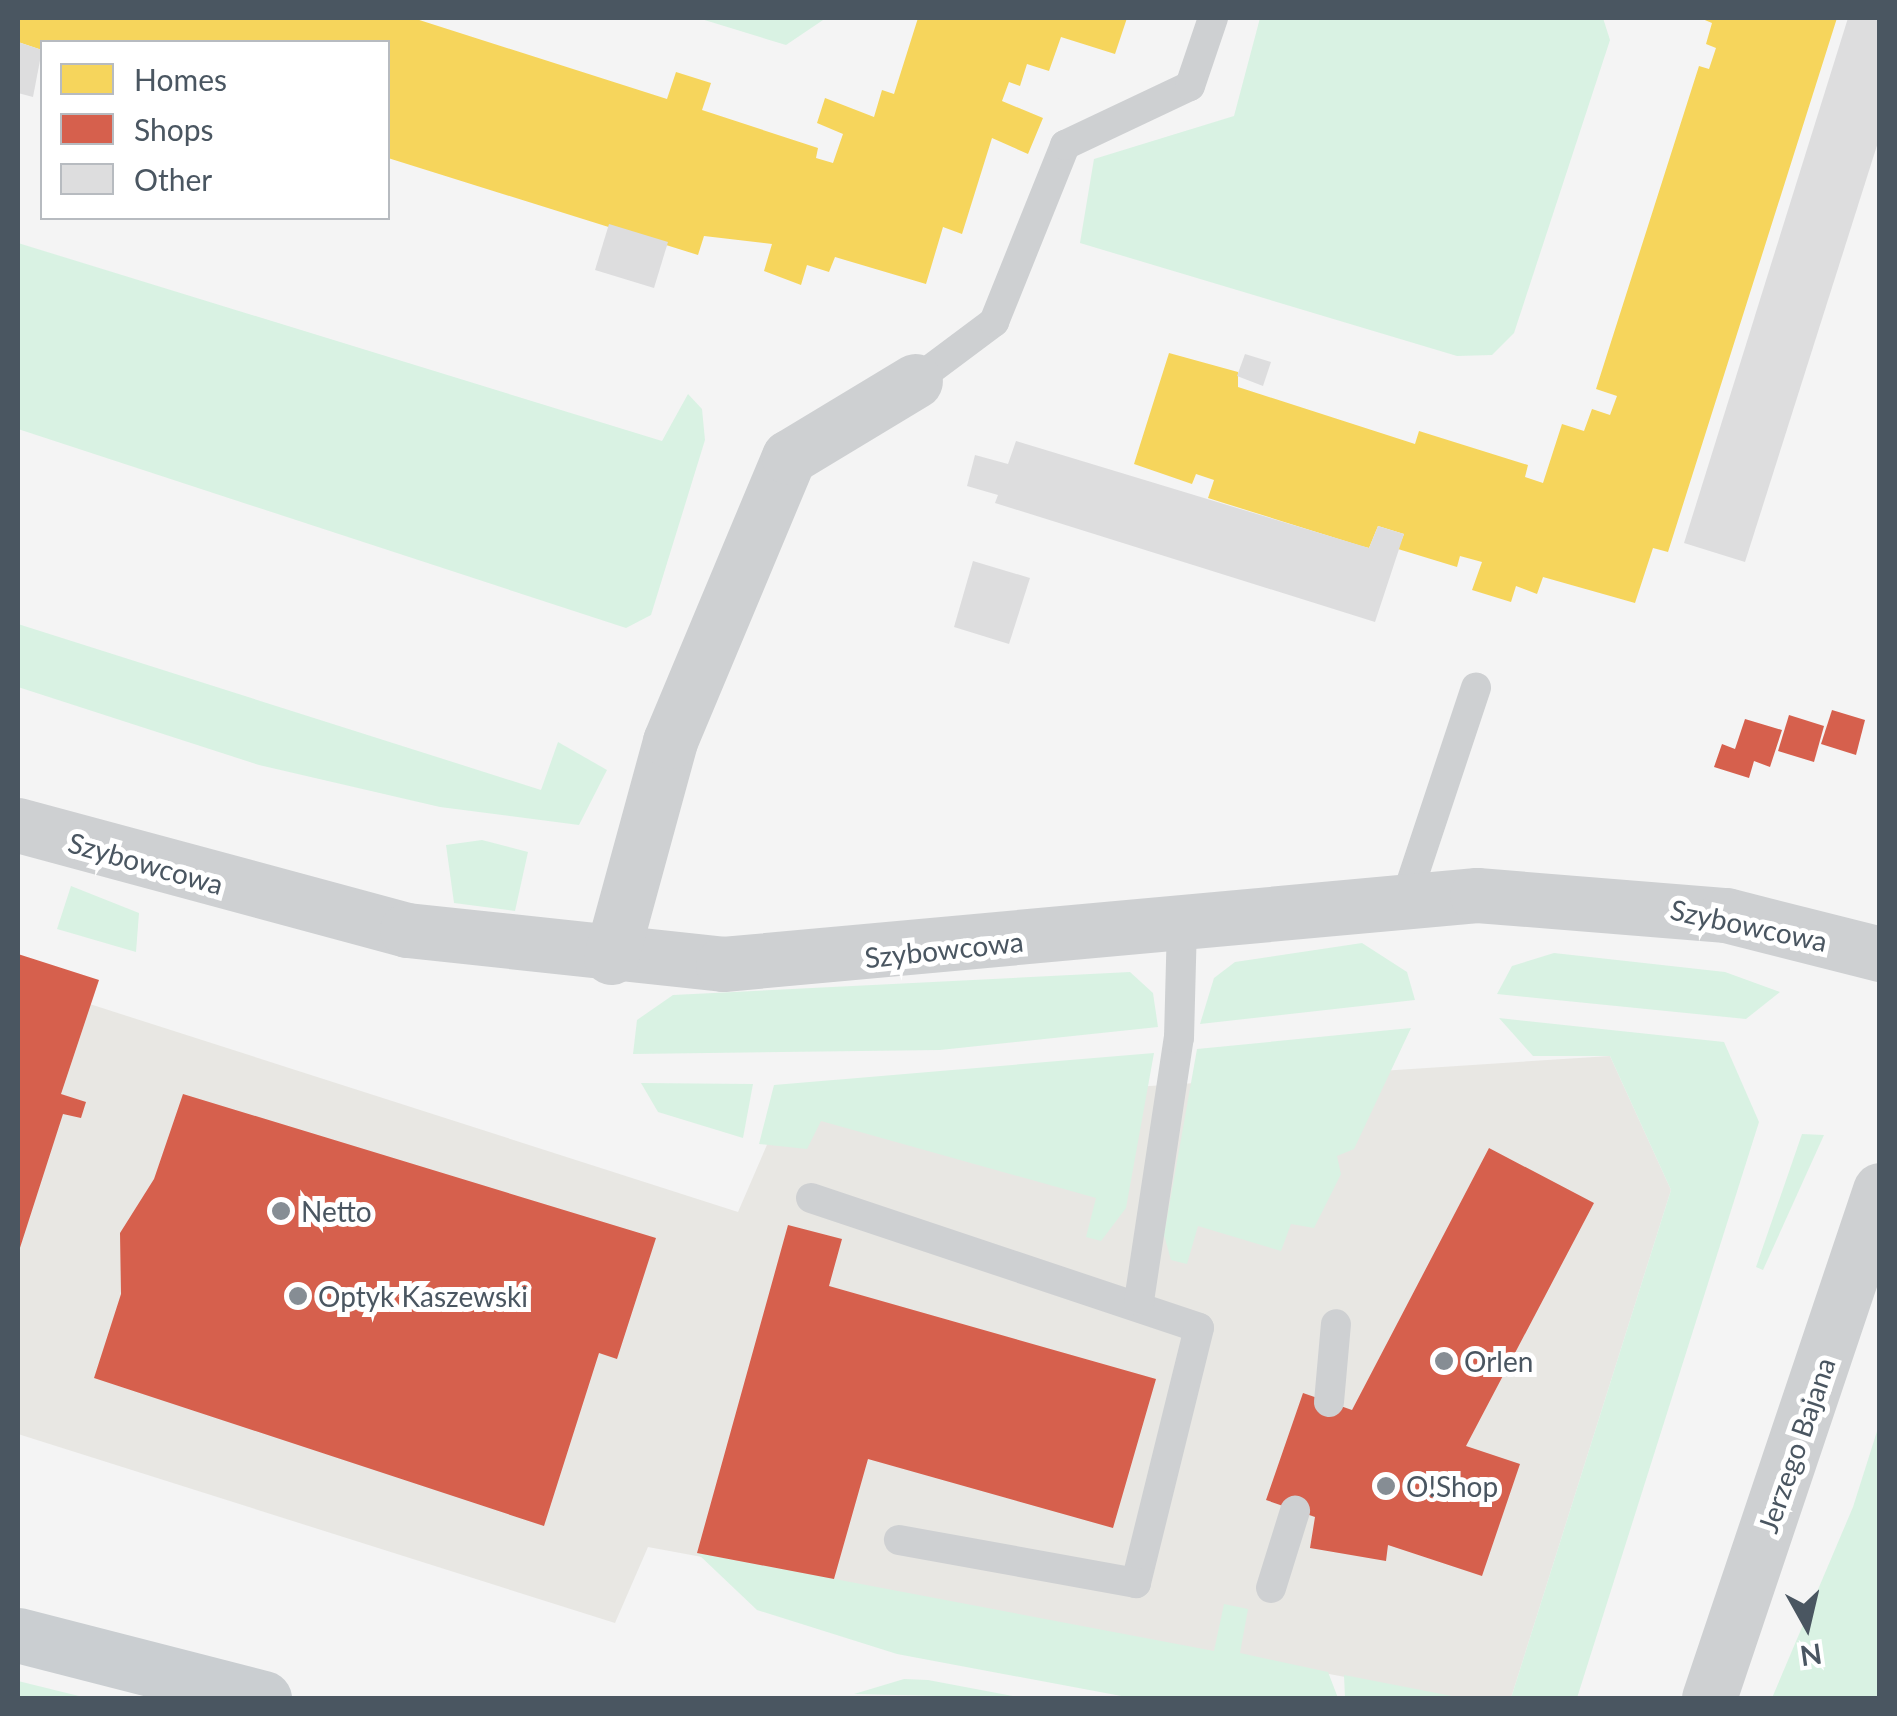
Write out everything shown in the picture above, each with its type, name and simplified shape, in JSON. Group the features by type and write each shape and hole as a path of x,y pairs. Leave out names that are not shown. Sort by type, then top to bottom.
{"main road":[{"path":"18,1635 264,1698"}],"street":[{"path":"611,956 670,741 789,457 915,381"},
{"name":"Szybowcowa","path":"18,825 407,930 611,956 852,958 1405,901 1600,898 1726,915 1880,954"},
{"name":"Jerzego Bajana","path":"1709,1698 1880,1190"}],"lane":[{"path":"915,381 994,322 1066,145 1190,86 1213,18"},
{"path":"1405,901 1476,688"},
{"path":"1138,1301 1179,1038 1182,926"},
{"path":"811,1198 1138,1301 1199,1328 1136,1584 899,1540"},
{"path":"1330,1402 1336,1324"},
{"path":"1271,1588 1296,1511"}],"shaded area":[{"path":"18,981 738,1212 782,1110 1610,1056 1671,1190 1511,1698 1458,1698 648,1547 615,1623 18,1434"}],"green space":[{"path":"698,18 826,18 786,45"},
{"path":"1260,18 1603,18 1610,40 1514,333 1492,355 1457,356 1080,243 1094,159 1234,116"},
{"path":"18,243 662,441 688,394 702,409 705,440 651,615 626,628 18,429"},
{"path":"18,624 541,790 558,742 607,770 579,825 440,807 259,765 18,687"},
{"path":"482,840 528,852 515,911 454,903 446,845"},
{"path":"71,886 139,913 136,952 57,929"},
{"path":"1362,943 1407,972 1415,1000 1200,1024 1214,978 1235,962"},
{"path":"1554,953 1725,972 1780,992 1746,1019 1497,994 1512,966"},
{"path":"1130,972 1153,993 1158,1027 940,1050 633,1054 637,1020 673,995"},
{"path":"1499,1018 1724,1042 1759,1122 1577,1698 1511,1698 1671,1190 1610,1056 1533,1056"},
{"path":"1411,1028 1354,1149 1337,1156 1341,1174 1314,1228 1291,1224 1281,1251 1198,1226 1187,1264 1171,1260 1164,1235 1197,1049"},
{"path":"1154,1053 1126,1208 1101,1241 1086,1237 1096,1198 821,1121 807,1149 759,1144 774,1085"},
{"path":"641,1083 753,1084 743,1138 658,1112"},
{"path":"1802,1134 1824,1135 1763,1270 1756,1267"},
{"path":"1879,1425 1879,1698 1772,1698 1853,1507"},
{"path":"697,1553 1214,1651 1224,1604 1248,1609 1240,1653 1328,1672 1338,1698 1132,1698 897,1654 757,1610"},
{"path":"1344,1675 1462,1698 1345,1698"},
{"path":"904,1679 928,1680 1023,1698 854,1694"},
{"path":"18,1681 87,1698 18,1698"}],"building: Homes":[{"path":"18,18 413,18 667,99 676,72 711,83 702,110 818,148 816,158 833,163 843,134 817,123 825,98 874,117 882,90 894,94 918,18 1127,18 1115,54 1061,37 1049,71 1027,64 1020,86 1009,82 1002,101 1043,118 1028,154 992,138 962,234 943,227 926,284 835,257 829,272 807,265 801,285 764,271 772,244 704,236 698,255 390,159 390,40 40,40 40,49 18,42"},
{"path":"1700,18 1837,18 1668,552 1653,548 1635,603 1543,577 1537,594 1516,586 1511,602 1472,590 1482,562 1460,556 1457,567 1398,549 1404,534 1378,526 1369,548 1361,546 1208,498 1214,480 1196,474 1192,484 1134,464 1169,353 1238,372 1238,387 1415,444 1419,431 1528,465 1525,477 1543,483 1562,424 1584,431 1592,409 1610,415 1617,396 1596,389 1699,66 1709,69 1716,48 1706,44 1712,23"}],"building: Shops":[{"path":"1832,710 1865,720 1856,755 1821,744"},
{"path":"1789,715 1824,726 1814,762 1778,751"},
{"path":"1745,719 1782,730 1770,767 1754,761 1749,778 1714,767 1722,744 1735,749"},
{"path":"18,954 99,980 61,1094 86,1102 81,1118 63,1114 18,1254"},
{"path":"183,1094 656,1238 617,1359 599,1353 544,1526 94,1378 121,1294 120,1233 154,1179"},
{"path":"1489,1148 1594,1203 1466,1446 1520,1464 1482,1576 1388,1545 1386,1561 1310,1548 1315,1517 1266,1500 1303,1393 1352,1410"},
{"path":"788,1225 842,1239 829,1286 1156,1379 1113,1528 868,1459 834,1579 697,1553"}],"building: Other":[{"path":"1848,18 1880,18 1880,136 1745,562 1684,543"},
{"path":"18,42 40,49 40,60 33,97 18,93"},
{"path":"609,224 668,242 654,288 595,270"},
{"path":"1245,354 1271,362 1263,386 1237,376"},
{"path":"1016,441 1369,548 1378,526 1404,534 1375,622 995,503 998,495 967,486 975,455 1008,464"},
{"path":"973,561 1030,578 1009,644 954,627"}],"place":[{"name":"Netto","path":"281,1211"},
{"name":"Optyk Kaszewski","path":"298,1296"},
{"name":"Orlen","path":"1444,1361"},
{"name":"O!Shop","path":"1386,1486"}]}
